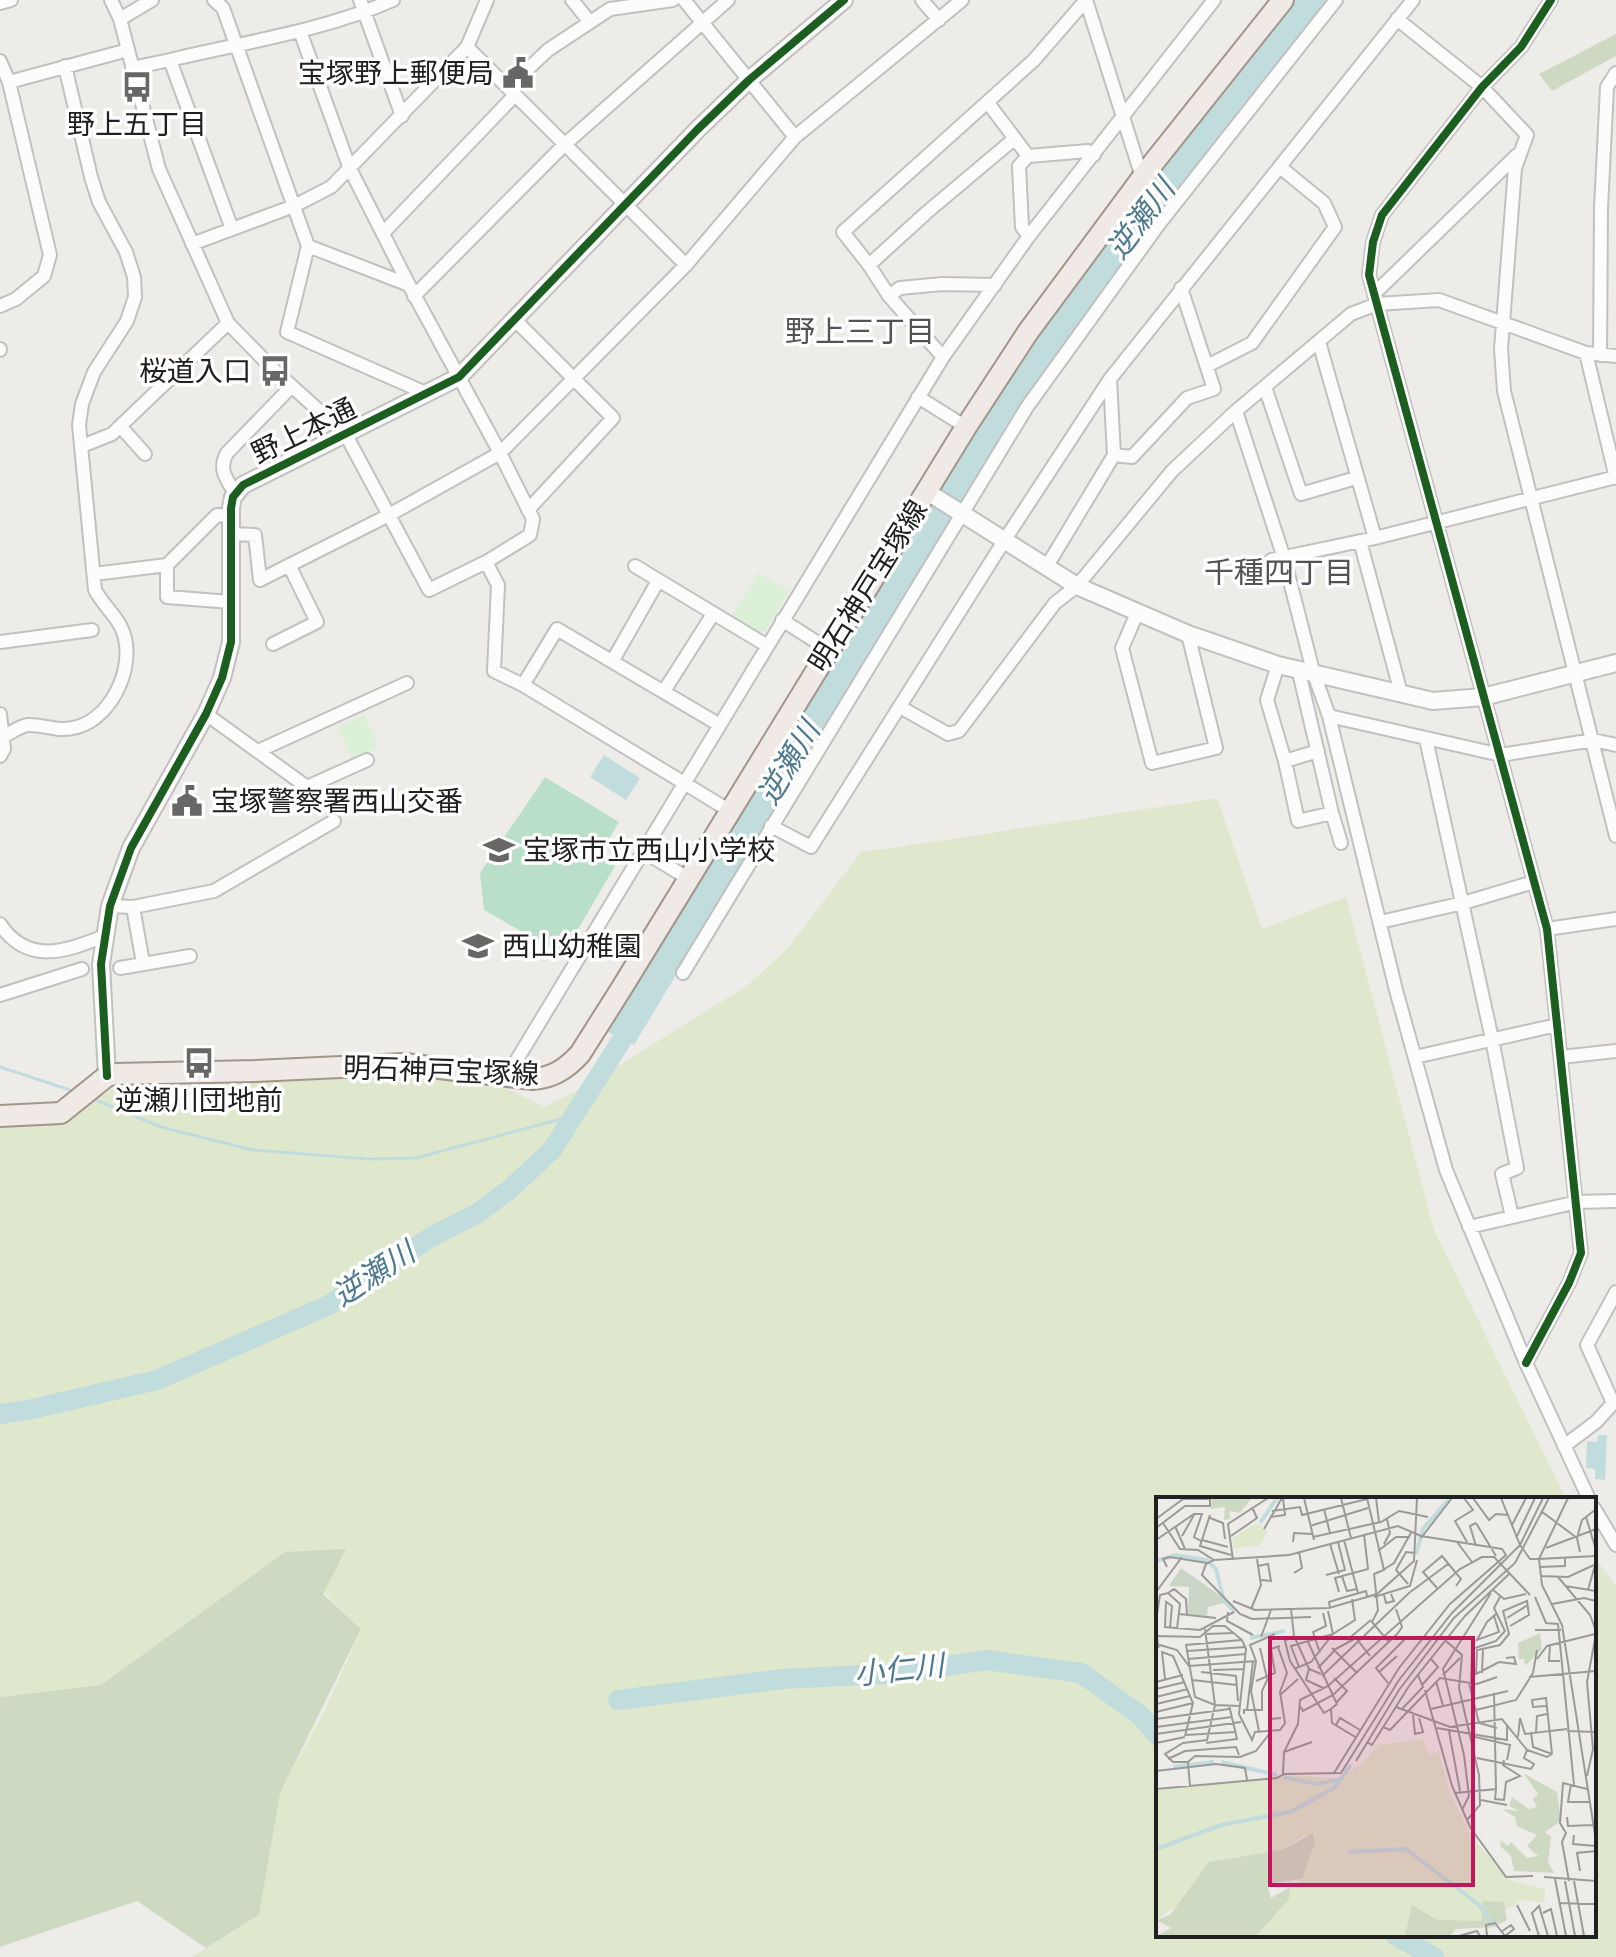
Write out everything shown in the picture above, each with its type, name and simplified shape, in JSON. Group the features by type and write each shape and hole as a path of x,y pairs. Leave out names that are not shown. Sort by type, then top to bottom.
{"main road":[{"name":"明石神戸宝塚線","path":"107,1076 387,1064 525,1079 546,1077 563,1070 580,1054 966,427 1063,282 1283,0"},
{"path":"0,1116 61,1113 107,1076"}],"street":[{"path":"0,3 11,0"},
{"path":"111,0 120,19 159,169 228,323 346,435 429,590 486,562 530,535 533,519 350,169 300,31"},
{"path":"120,19 152,0"},
{"path":"214,0 223,8 308,246 287,332 428,394"},
{"path":"132,68 300,31 362,6 393,0"},
{"path":"572,0 589,21"},
{"path":"383,233 548,50 610,4 673,0"},
{"path":"684,0 795,137"},
{"path":"412,290 563,146 728,0"},
{"name":"野上本通","path":"107,1076 101,988 104,936 110,906 131,848 206,714 227,660 231,642 230,516 235,493 243,485 459,377 513,318 749,80 844,0"},
{"path":"922,0 939,20"},
{"path":"230,534 255,535 260,580 389,515 500,453 686,265 795,137 962,0"},
{"path":"943,357 889,296 843,232 1034,60 1086,0 1142,177"},
{"path":"507,1076 943,357 1029,236 1214,0"},
{"path":"683,973 1027,407 1159,224 1336,0"},
{"path":"771,826 811,847 1110,379 1413,0"},
{"path":"1526,1363 1569,1283 1581,1253 1547,929 1369,275 1373,242 1382,215 1482,87 1521,47 1551,0"},
{"path":"192,244 294,206 331,187 467,47 484,2"},
{"path":"362,6 402,116"},
{"path":"1397,19 1482,87 1527,135 1515,168 1502,323 1504,391 1616,836"},
{"path":"467,47 563,146 686,265"},
{"path":"9,82 128,50"},
{"path":"170,60 232,229"},
{"path":"0,61 9,82 50,255 44,276 16,299 0,306"},
{"path":"1,738 27,725 60,730 78,727 96,718 117,689 124,669 124,636 119,623 95,590 79,425 82,404 94,372 127,321 135,287 126,252 99,202 91,177 65,66"},
{"path":"1600,355 1601,208 1607,87 1616,73"},
{"path":"988,103 1028,156"},
{"path":"869,265 1014,139"},
{"path":"1029,236 1022,227 1018,170 1028,156 1088,151 1094,155"},
{"path":"900,707 948,734 959,731 1055,603 1077,586 1172,471 1236,411 1351,314 1376,298 1519,152"},
{"path":"1207,366 1252,343 1335,227 1324,203 1280,167"},
{"path":"1601,208 1616,207"},
{"path":"308,246 412,290"},
{"path":"889,296 900,288 942,284 995,285"},
{"path":"1114,455 1132,457 1187,398 1214,389 1181,288"},
{"path":"1376,298 1439,300 1586,353 1616,356"},
{"path":"513,318 613,418 528,510"},
{"path":"82,446 121,427 228,323"},
{"path":"1319,342 1375,538"},
{"path":"1278,559 1616,478 1586,353"},
{"path":"1047,566 1114,455 1110,379"},
{"path":"235,493 224,476 223,461 227,453 292,386"},
{"path":"1265,387 1301,494 1356,478"},
{"path":"918,397 966,427"},
{"path":"1236,411 1278,559 1305,670 1318,751 1341,843"},
{"path":"121,427 145,454"},
{"path":"926,491 1077,586 1188,634 1278,665 1433,701 1483,697 1616,663"},
{"path":"94,574 167,565 217,515 230,516"},
{"path":"1360,541 1401,693"},
{"path":"486,562 498,585 494,671 523,685 730,811"},
{"path":"167,565 167,597 231,602"},
{"path":"273,644 317,622 289,565"},
{"path":"635,566 766,645"},
{"path":"613,660 658,581"},
{"path":"1138,611 1122,648 1152,763 1216,748 1188,634"},
{"path":"664,691 713,614"},
{"path":"782,620 829,650"},
{"path":"523,685 557,629 718,724"},
{"path":"0,642 92,630"},
{"path":"1278,665 1267,700 1298,821 1332,813"},
{"path":"1305,670 1329,716 1446,1170 1526,1363 1588,1497"},
{"path":"258,751 407,683"},
{"path":"0,714 4,749 0,756"},
{"path":"206,714 307,787 367,760"},
{"path":"1329,716 1501,755 1593,740 1616,745"},
{"path":"1426,739 1517,1168 1502,1174 1512,1216"},
{"path":"1285,761 1318,751"},
{"path":"1602,778 1616,781"},
{"path":"110,906 133,907 214,891 334,821"},
{"path":"643,851 689,879"},
{"path":"1380,922 1463,903 1534,882"},
{"path":"133,907 143,963"},
{"path":"1547,929 1616,919"},
{"path":"0,924 10,940 51,954 104,936"},
{"path":"51,954 58,976"},
{"path":"120,968 190,956"},
{"path":"0,995 82,969"},
{"path":"1415,1057 1557,1025"},
{"path":"1561,1057 1616,1051"},
{"path":"1469,1227 1577,1202 1616,1201"},
{"path":"1564,1446 1596,1422 1614,1402 1587,1345 1616,1292"},
{"path":"1596,1511 1616,1545"}],"green space":[{"path":"1616,34 1616,56 1552,91 1539,74"},
{"path":"758,572 789,590 765,632 756,632 730,618"},
{"path":"364,715 377,741 376,749 353,760 337,727"},
{"path":"545,777 619,822 599,856 615,866 563,955 484,910 480,873"},
{"path":"1217,798 1262,929 1346,897 1434,1230 1565,1497 1156,1497 1156,1937 1596,1937 1596,1560 1616,1586 1616,1957 192,1957 259,1915 279,1793 324,1712 361,1630 285,1552 101,1685 0,1697 0,1122 67,1118 118,1085 184,1086 206,1084 206,1078 380,1069 486,1079 545,1107 589,1084 748,985 787,949 862,851"},
{"path":"346,1549 323,1594 361,1629 280,1793 259,1915 206,1948 137,1901 0,1947 0,1697 101,1685 285,1552"}],"water":[{"path":"1290,0 1330,0 1026,402 960,503 634,1045 606,1031 776,749 1058,299"},
{"path":"604,755 640,778 626,800 590,777"},
{"path":"1598,1435 1607,1435 1605,1480 1595,1479 1595,1469 1586,1468 1587,1441 1597,1442"}],"waterway":[{"name":"逆瀬川","path":"0,1414 157,1380 329,1305 431,1237 478,1213 510,1189 552,1150 637,1016"},
{"path":"0,1067 76,1092"},
{"path":"91,1098 161,1127 253,1150 368,1159 416,1158 572,1116"},
{"name":"小仁川","path":"618,1700 783,1679 902,1673 986,1660 1081,1673 1141,1716 1156,1734"},
{"name":"小仁川","path":"1399,1937 1434,1957"}],"cycle path":[{"path":"107,1076 101,964 110,906 131,848 206,714 222,678 231,642 233,497 243,485 459,377 698,129 749,80 844,0"},
{"path":"1526,1363 1569,1283 1581,1253 1547,929 1369,275 1373,242 1382,215 1482,87 1521,47 1551,0"}],"place":[{"name":"宝塚野上郵便局","path":"518,73"},
{"name":"野上五丁目","path":"137,87"},
{"name":"桜道入口","path":"275,371"},
{"name":"宝塚警察署西山交番","path":"187,801"},
{"name":"宝塚市立西山小学校","path":"499,850"},
{"name":"西山幼稚園","path":"478,946"},
{"name":"逆瀬川団地前","path":"199,1063"}],"district":[{"name":"野上三丁目","path":"860,332"},
{"name":"千種四丁目","path":"1279,573"}]}
